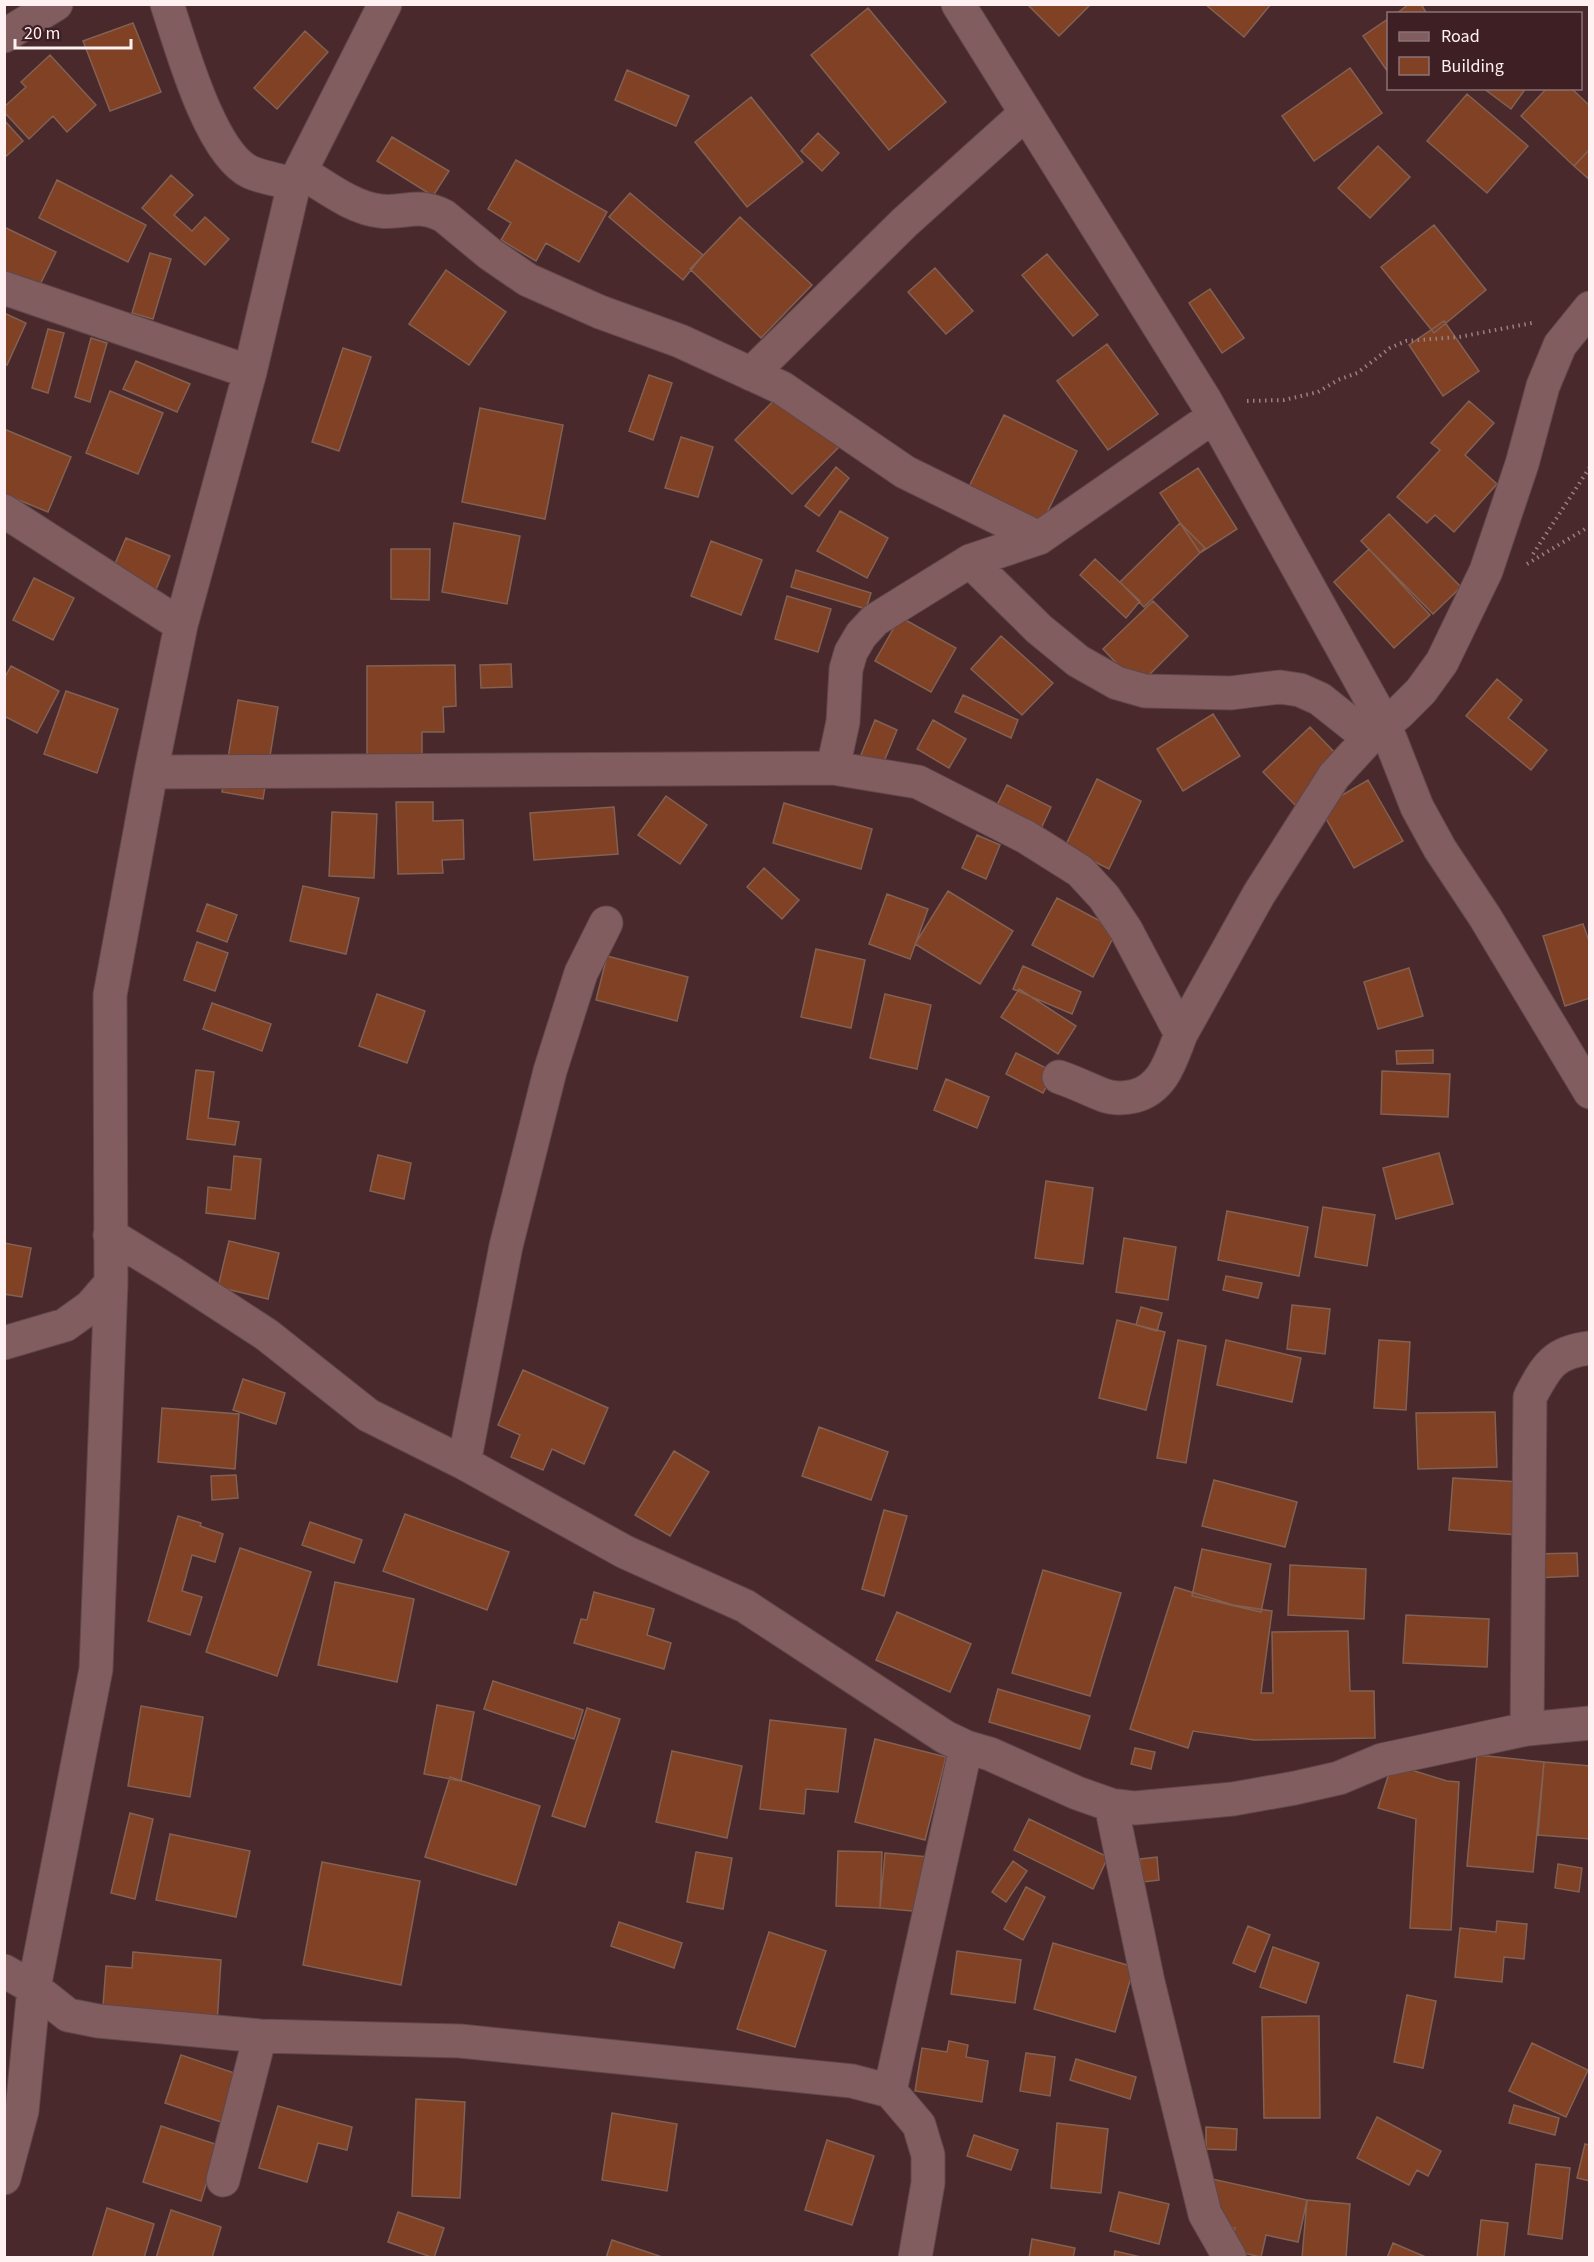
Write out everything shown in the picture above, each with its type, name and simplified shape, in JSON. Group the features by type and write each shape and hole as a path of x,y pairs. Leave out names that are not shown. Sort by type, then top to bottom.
{"street":[{"path":"4,36 56,4"},
{"path":"166,4 207,120 225,151 249,172 298,178 357,205 381,211 421,208 444,216 490,254 528,280 560,296 680,342 782,388 906,471 1040,538"},
{"path":"4,2178 22,2111 34,1988 96,1669 111,1283 110,995 181,625 250,372 298,178 385,4"},
{"path":"958,4 1209,408 1440,849 1485,917 1590,1092"},
{"path":"751,374 904,223 1026,113"},
{"path":"4,288 250,372"},
{"path":"1059,1077 1103,1095 1121,1099 1146,1093 1157,1085 1181,1034 1259,894 1334,776 1377,730 1400,712 1421,690 1442,662 1473,599 1498,538 1543,386 1560,345 1585,313"},
{"path":"833,768 843,722 846,669 851,652 861,635 874,620 970,561 1040,538 1209,408"},
{"path":"4,511 181,625"},
{"path":"970,561 1039,629 1078,661 1117,683 1145,691 1231,693 1280,687 1300,690 1377,730"},
{"path":"151,772 833,768 918,782 1026,837 1080,871 1104,897 1126,930 1181,1034"},
{"path":"464,1463 506,1246 550,1071 582,973 606,923"},
{"path":"110,1235 172,1272 267,1335 368,1415 464,1463 625,1552 745,1606 945,1737 1111,1805 1135,1808 1233,1799 1339,1778 1382,1760 1527,1729 1590,1723"},
{"path":"4,1343 65,1324 90,1307 111,1283"},
{"path":"1527,1729 1530,1397 1541,1375 1556,1357 1575,1350 1590,1348"},
{"path":"890,2091 966,1747"},
{"path":"1111,1805 1148,1982 1205,2214 1230,2258"},
{"path":"4,1971 34,1988 68,2015 98,2021 260,2036 460,2041 852,2081 890,2091 919,2125 928,2155 928,2183 915,2258"},
{"path":"223,2180 260,2036"}],"path":[{"path":"1209,408 1234,402 1284,399 1318,392 1338,380 1357,373 1390,348 1406,341 1459,338 1585,313"},
{"path":"1526,565 1590,526"}],"building":[{"path":"1027,4 1091,4 1059,36"},
{"path":"1205,4 1271,4 1244,37"},
{"path":"1409,4 1421,4 1426,12 1399,12"},
{"path":"868,8 946,102 889,150 811,55"},
{"path":"1387,20 1387,71 1363,36"},
{"path":"133,23 161,92 110,111 83,41"},
{"path":"305,31 328,52 277,109 254,88"},
{"path":"50,55 96,105 67,132 53,116 29,139 4,112 4,107 26,87 21,82"},
{"path":"1350,68 1382,113 1314,161 1282,116"},
{"path":"627,70 689,96 676,126 615,100"},
{"path":"1486,90 1525,90 1511,109"},
{"path":"1545,90 1573,90 1590,106 1590,149 1574,166 1521,116"},
{"path":"1467,94 1528,146 1487,193 1427,141"},
{"path":"751,97 803,162 747,207 695,142"},
{"path":"4,120 23,141 4,158"},
{"path":"818,133 839,153 822,171 801,151"},
{"path":"392,137 449,171 433,196 377,161"},
{"path":"1378,146 1410,177 1370,218 1338,188"},
{"path":"1590,149 1590,180 1574,166"},
{"path":"516,160 607,212 579,262 546,243 536,261 501,240 511,223 488,209"},
{"path":"171,175 193,195 174,215 192,231 205,217 229,239 205,265 142,208"},
{"path":"57,180 146,225 128,262 39,218"},
{"path":"630,193 703,255 683,280 609,217"},
{"path":"740,217 812,285 761,338 690,269"},
{"path":"1434,225 1486,290 1434,333 1381,267"},
{"path":"4,227 56,252 34,297 4,283"},
{"path":"150,253 171,259 153,319 132,313"},
{"path":"1047,254 1098,315 1073,336 1022,275"},
{"path":"935,268 973,311 946,334 908,292"},
{"path":"446,270 506,312 469,365 409,324"},
{"path":"1210,289 1244,338 1222,353 1189,303"},
{"path":"4,313 26,323 7,365 4,364"},
{"path":"1444,321 1479,371 1443,396 1409,345"},
{"path":"48,329 64,333 48,393 32,388"},
{"path":"91,338 107,343 90,402 75,397"},
{"path":"1107,344 1158,414 1108,450 1057,381"},
{"path":"343,348 371,357 339,451 312,442"},
{"path":"136,361 190,384 177,412 123,389"},
{"path":"649,375 672,383 653,440 629,431"},
{"path":"784,390 841,445 792,494 735,440"},
{"path":"110,391 163,413 138,474 86,453"},
{"path":"1469,401 1494,423 1465,455 1497,484 1454,532 1435,515 1427,523 1397,497 1440,450 1431,443"},
{"path":"480,408 563,425 545,519 462,502"},
{"path":"1004,415 1077,451 1039,529 966,493"},
{"path":"4,429 71,457 48,512 4,494"},
{"path":"681,437 713,447 698,497 665,488"},
{"path":"836,467 849,478 819,516 805,506"},
{"path":"1198,468 1237,529 1200,553 1160,493"},
{"path":"840,511 888,538 867,578 817,551"},
{"path":"1389,514 1461,587 1433,614 1361,541"},
{"path":"454,523 520,536 507,604 442,592"},
{"path":"1180,523 1205,548 1144,607 1120,582"},
{"path":"126,538 170,556 152,599 108,580"},
{"path":"711,541 762,560 741,615 691,596"},
{"path":"391,549 430,549 429,600 391,599"},
{"path":"1369,549 1430,615 1394,648 1334,582"},
{"path":"1095,559 1140,601 1126,618 1080,575"},
{"path":"796,570 871,593 866,609 791,587"},
{"path":"34,578 74,598 53,640 13,620"},
{"path":"787,596 831,609 818,652 775,639"},
{"path":"1153,601 1188,636 1138,686 1103,649"},
{"path":"900,617 956,648 931,692 875,661"},
{"path":"1001,636 1053,683 1022,715 971,669"},
{"path":"511,664 512,687 481,688 480,665"},
{"path":"455,665 456,706 443,707 444,732 422,732 422,755 367,756 367,666"},
{"path":"11,666 59,691 37,733 4,716 4,679"},
{"path":"1497,679 1522,700 1508,718 1547,750 1531,770 1466,716"},
{"path":"66,691 118,709 97,773 44,754"},
{"path":"963,695 1018,720 1011,738 955,712"},
{"path":"238,700 278,707 263,799 222,792"},
{"path":"1213,714 1240,756 1183,791 1157,749"},
{"path":"875,720 897,730 883,764 861,755"},
{"path":"933,720 966,739 949,768 917,749"},
{"path":"1310,727 1342,760 1295,805 1263,772"},
{"path":"1097,779 1141,801 1109,869 1065,847"},
{"path":"1368,780 1403,841 1354,868 1320,808"},
{"path":"1007,785 1051,807 1039,833 994,811"},
{"path":"666,796 707,825 680,864 638,835"},
{"path":"396,802 433,802 433,821 463,820 464,859 442,860 443,873 398,874"},
{"path":"784,803 872,829 861,869 773,843"},
{"path":"614,807 618,854 534,860 530,813"},
{"path":"332,812 377,814 374,878 329,876"},
{"path":"977,835 1000,845 986,879 962,868"},
{"path":"764,868 799,900 782,919 747,887"},
{"path":"303,886 359,898 346,954 290,941"},
{"path":"948,891 1013,931 980,984 915,944"},
{"path":"887,894 928,909 910,959 869,944"},
{"path":"1057,898 1117,930 1093,977 1032,945"},
{"path":"207,904 237,915 227,942 197,931"},
{"path":"1583,924 1590,944 1590,998 1565,1006 1543,936"},
{"path":"197,942 228,953 215,991 184,980"},
{"path":"816,949 865,960 851,1028 801,1017"},
{"path":"607,956 688,977 677,1021 596,1000"},
{"path":"1023,966 1081,992 1072,1014 1013,989"},
{"path":"1409,968 1423,1016 1378,1029 1364,982"},
{"path":"1019,989 1076,1026 1058,1054 1001,1017"},
{"path":"377,994 425,1011 407,1063 359,1046"},
{"path":"885,994 931,1005 917,1069 870,1058"},
{"path":"212,1003 271,1024 262,1051 203,1029"},
{"path":"1433,1050 1433,1063 1397,1064 1396,1051"},
{"path":"1016,1053 1054,1072 1043,1093 1006,1074"},
{"path":"196,1070 214,1072 208,1118 239,1122 235,1145 187,1139"},
{"path":"1382,1071 1450,1074 1448,1117 1381,1114"},
{"path":"946,1079 989,1097 977,1128 934,1110"},
{"path":"1439,1153 1453,1204 1396,1219 1383,1168"},
{"path":"378,1155 411,1163 404,1199 370,1191"},
{"path":"234,1156 261,1159 255,1219 206,1213 208,1187 231,1190"},
{"path":"1046,1181 1093,1188 1083,1264 1035,1258"},
{"path":"1323,1207 1375,1215 1367,1266 1315,1257"},
{"path":"1227,1211 1308,1227 1299,1276 1218,1260"},
{"path":"1124,1238 1176,1247 1168,1300 1116,1292"},
{"path":"229,1241 279,1253 268,1299 218,1287"},
{"path":"4,1243 31,1248 22,1297 4,1294"},
{"path":"1226,1276 1262,1283 1258,1298 1223,1290"},
{"path":"1292,1305 1330,1309 1325,1354 1287,1349"},
{"path":"1141,1307 1162,1313 1157,1331 1136,1325"},
{"path":"1117,1320 1165,1332 1146,1410 1099,1398"},
{"path":"1178,1340 1206,1346 1186,1463 1157,1458"},
{"path":"1226,1340 1301,1358 1292,1402 1217,1385"},
{"path":"1379,1340 1410,1342 1406,1410 1374,1408"},
{"path":"523,1370 608,1408 584,1464 552,1449 543,1470 511,1457 520,1435 498,1425"},
{"path":"243,1379 285,1393 276,1424 233,1410"},
{"path":"162,1408 239,1414 235,1469 158,1462"},
{"path":"1495,1412 1497,1467 1418,1469 1416,1413"},
{"path":"819,1427 888,1452 871,1500 802,1476"},
{"path":"674,1451 709,1472 670,1536 635,1515"},
{"path":"236,1475 238,1498 212,1500 211,1476"},
{"path":"1453,1478 1521,1482 1518,1535 1449,1530"},
{"path":"1214,1480 1297,1502 1285,1547 1202,1526"},
{"path":"884,1510 907,1516 884,1596 862,1589"},
{"path":"405,1514 509,1552 487,1610 383,1571"},
{"path":"178,1516 201,1523 200,1526 223,1534 215,1562 192,1555 182,1591 202,1597 190,1635 148,1621"},
{"path":"310,1522 362,1540 354,1563 302,1545"},
{"path":"240,1548 311,1572 277,1676 206,1652"},
{"path":"1202,1549 1271,1564 1261,1612 1192,1596"},
{"path":"1577,1553 1578,1576 1534,1578 1533,1554"},
{"path":"1290,1565 1366,1569 1364,1619 1288,1615"},
{"path":"1043,1570 1121,1593 1090,1696 1012,1673"},
{"path":"335,1582 414,1599 397,1682 318,1665"},
{"path":"1175,1587 1233,1605 1272,1611 1261,1693 1273,1693 1272,1632 1348,1631 1350,1691 1374,1691 1375,1738 1254,1740 1193,1731 1188,1748 1130,1729"},
{"path":"594,1592 654,1609 647,1635 671,1643 664,1669 574,1643 581,1619 587,1620"},
{"path":"897,1612 971,1644 950,1692 876,1660"},
{"path":"1406,1615 1489,1619 1487,1667 1403,1663"},
{"path":"493,1681 583,1710 574,1739 484,1709"},
{"path":"998,1689 1090,1716 1080,1749 989,1722"},
{"path":"437,1705 474,1712 461,1781 424,1774"},
{"path":"141,1706 203,1717 190,1797 128,1786"},
{"path":"587,1708 620,1719 585,1827 552,1816"},
{"path":"770,1720 846,1729 838,1792 806,1789 804,1814 760,1809"},
{"path":"875,1739 946,1757 925,1840 855,1822"},
{"path":"1135,1748 1155,1752 1151,1769 1131,1764"},
{"path":"672,1751 742,1766 727,1838 656,1822"},
{"path":"1477,1755 1544,1762 1533,1872 1467,1866"},
{"path":"1544,1762 1590,1766 1590,1839 1538,1835"},
{"path":"1392,1764 1447,1781 1459,1782 1451,1930 1410,1928 1416,1819 1378,1808"},
{"path":"450,1777 540,1806 516,1885 425,1857"},
{"path":"130,1813 153,1819 135,1899 111,1893"},
{"path":"1029,1819 1108,1857 1093,1889 1014,1850"},
{"path":"170,1834 250,1851 236,1917 156,1900"},
{"path":"838,1851 882,1852 880,1908 836,1906"},
{"path":"696,1852 732,1858 723,1909 687,1902"},
{"path":"885,1853 929,1857 923,1912 880,1908"},
{"path":"1157,1857 1159,1880 1143,1882 1140,1859"},
{"path":"1013,1861 1027,1871 1006,1902 992,1892"},
{"path":"322,1862 420,1881 401,1985 303,1965"},
{"path":"1558,1864 1582,1868 1579,1892 1555,1888"},
{"path":"1026,1887 1045,1897 1023,1940 1004,1929"},
{"path":"1497,1921 1527,1924 1524,1959 1504,1957 1502,1982 1455,1977 1460,1928 1496,1932"},
{"path":"619,1922 682,1943 674,1968 611,1946"},
{"path":"1248,1926 1270,1935 1255,1972 1233,1963"},
{"path":"769,1932 826,1951 795,2047 737,2029"},
{"path":"1053,1943 1134,1967 1115,2032 1034,2009"},
{"path":"1273,1947 1319,1963 1306,2003 1260,1987"},
{"path":"957,1951 1021,1960 1015,2003 951,1994"},
{"path":"133,1952 221,1960 217,2024 102,2019 106,1966 132,1968"},
{"path":"1407,1995 1436,2001 1423,2068 1394,2062"},
{"path":"1319,2016 1320,2118 1264,2118 1262,2017"},
{"path":"949,2041 968,2045 966,2057 988,2061 982,2102 915,2091 922,2048 947,2052"},
{"path":"1532,2043 1588,2070 1566,2117 1509,2091"},
{"path":"1026,2053 1055,2057 1050,2096 1020,2091"},
{"path":"181,2055 240,2075 224,2123 165,2103"},
{"path":"1076,2059 1136,2077 1130,2099 1070,2080"},
{"path":"416,2099 465,2102 460,2198 412,2196"},
{"path":"1514,2105 1559,2118 1555,2135 1509,2123"},
{"path":"278,2106 352,2127 347,2150 318,2143 307,2182 259,2168"},
{"path":"612,2113 677,2124 667,2191 602,2180"},
{"path":"1377,2117 1441,2151 1428,2176 1417,2170 1409,2185 1357,2158"},
{"path":"1057,2123 1108,2129 1101,2193 1051,2188"},
{"path":"161,2126 218,2145 201,2201 143,2182"},
{"path":"1206,2127 1237,2129 1236,2150 1206,2149"},
{"path":"974,2135 1018,2150 1011,2170 967,2156"},
{"path":"827,2140 874,2156 852,2225 805,2210"},
{"path":"1585,2144 1590,2145 1590,2181 1577,2178"},
{"path":"1536,2164 1570,2168 1562,2239 1528,2234"},
{"path":"1212,2179 1307,2200 1298,2242 1266,2235 1261,2257 1230,2250 1235,2228 1203,2221"},
{"path":"1119,2192 1169,2204 1159,2244 1110,2231"},
{"path":"1307,2200 1350,2204 1346,2258 1302,2258"},
{"path":"107,2208 154,2224 144,2258 92,2258"},
{"path":"171,2210 221,2227 212,2258 156,2258"},
{"path":"398,2212 444,2228 434,2258 388,2242"},
{"path":"1481,2220 1508,2223 1504,2258 1477,2258"},
{"path":"1032,2239 1075,2248 1073,2258 1029,2258"},
{"path":"612,2240 665,2258 606,2258"},
{"path":"1393,2243 1428,2258 1387,2258"},
{"path":"1115,2251 1145,2258 1114,2258"}]}
